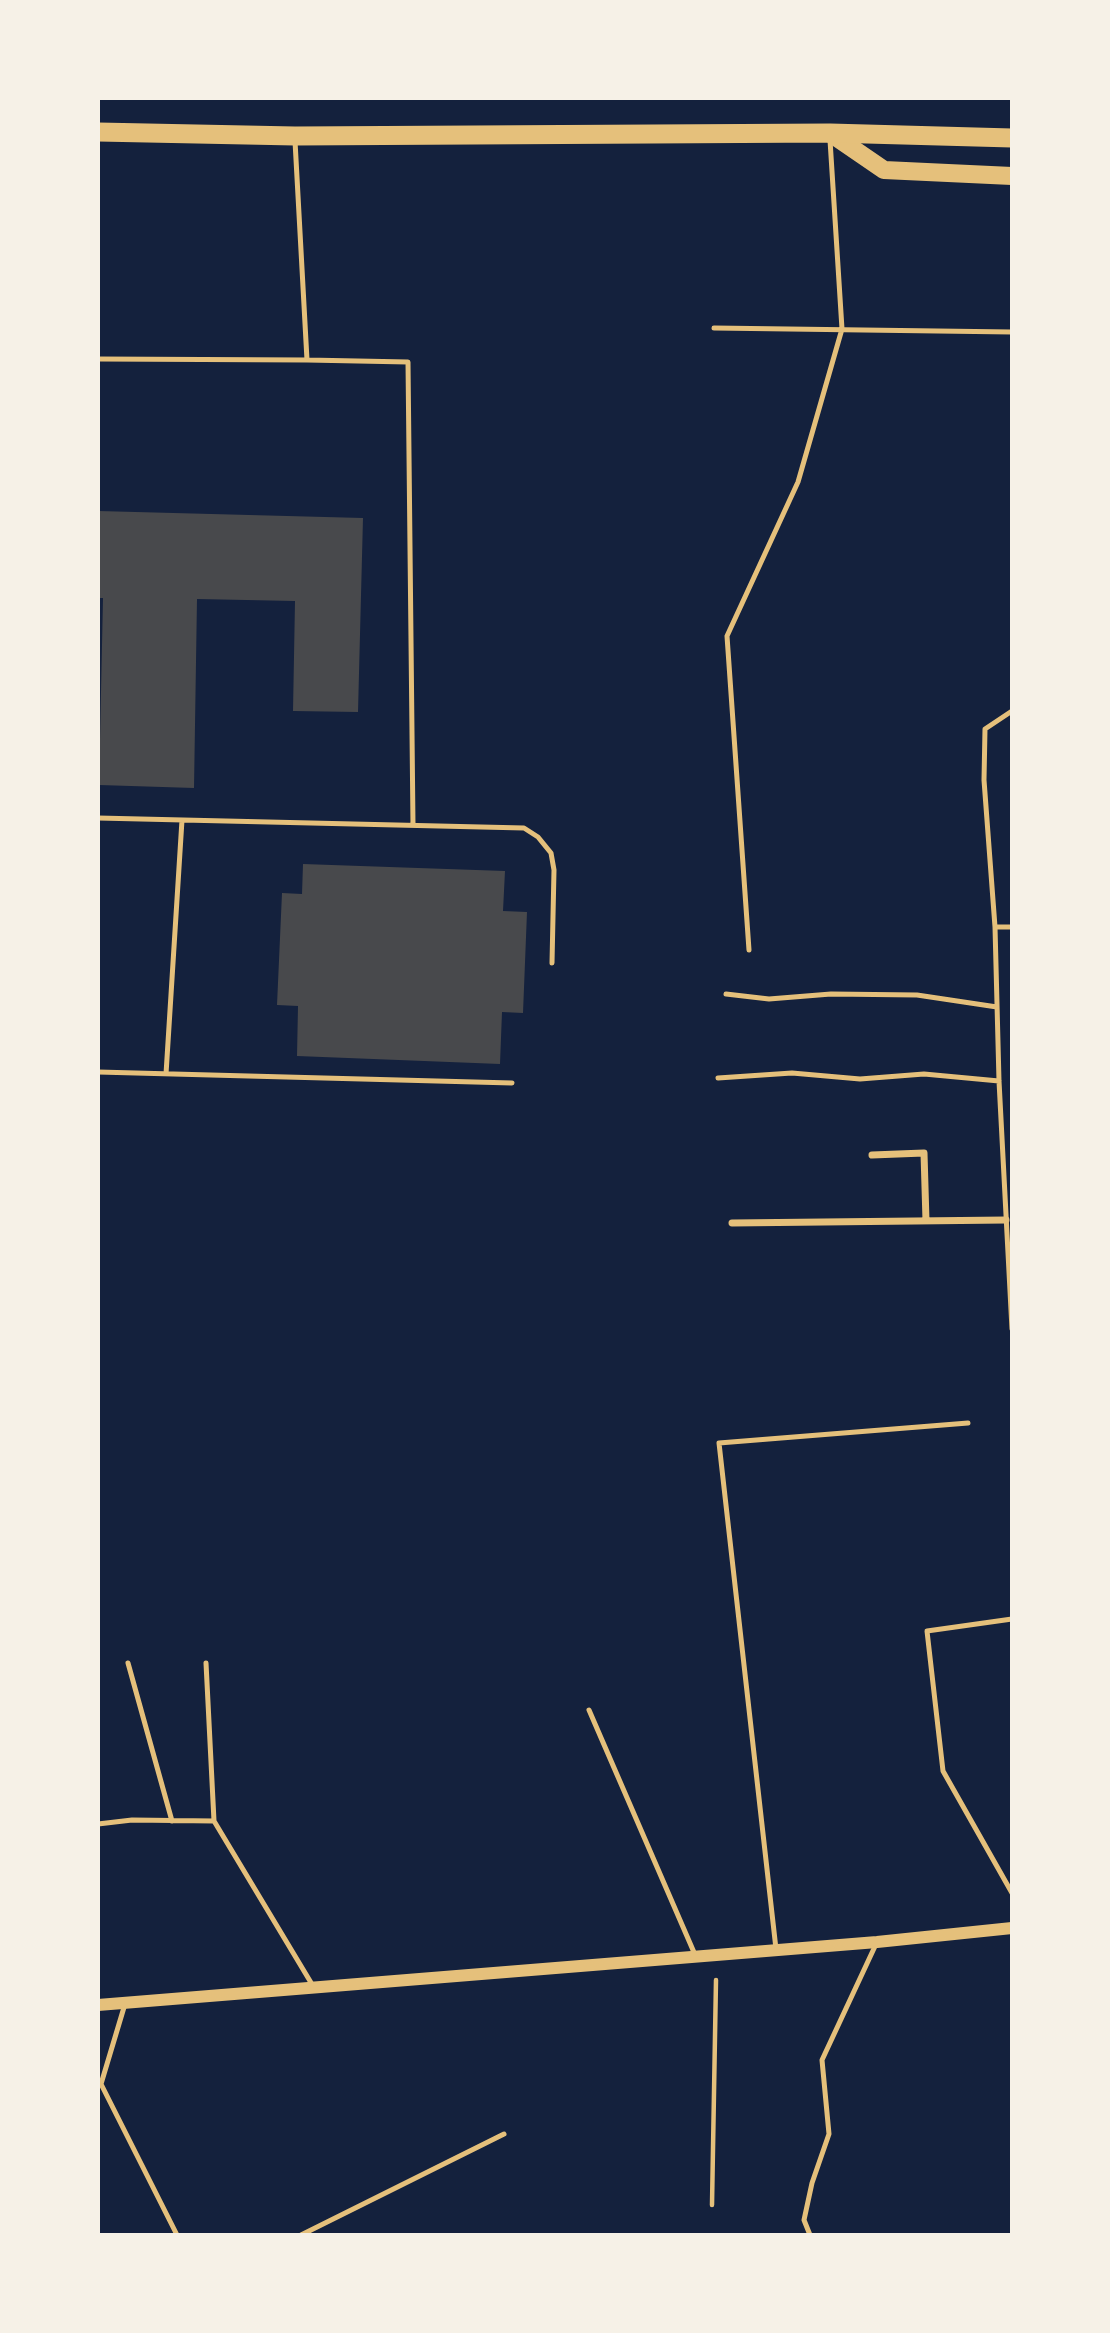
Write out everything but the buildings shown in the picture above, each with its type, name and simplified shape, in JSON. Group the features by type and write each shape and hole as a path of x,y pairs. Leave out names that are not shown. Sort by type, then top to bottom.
{"highway":[{"path":"98,132 295,136 830,133 1012,138"}],"main road":[{"path":"830,133 884,170 1012,176"}],"street":[{"path":"872,1155 924,1153 926,1221"},
{"path":"732,1223 1006,1220"},
{"path":"98,2005 877,1942 1012,1928"}],"lane":[{"path":"749,950 727,636 798,482 842,329 830,133"},
{"path":"295,136 307,360"},
{"path":"714,328 1012,332"},
{"path":"98,359 408,362 413,825"},
{"path":"1012,711 985,729 984,780 995,927 999,1081 1012,1329"},
{"path":"98,818 524,828 538,837 551,853 554,870 552,963"},
{"path":"166,1074 182,820"},
{"path":"995,927 1012,927"},
{"path":"726,994 769,999 831,994 917,995 997,1007"},
{"path":"98,1072 512,1083"},
{"path":"718,1078 792,1073 860,1079 924,1074 999,1081"},
{"path":"776,1949 719,1443 968,1423"},
{"path":"1012,1619 926,1631 943,1771 1012,1893"},
{"path":"128,1663 172,1821"},
{"path":"205,1663 214,1821 314,1988"},
{"path":"589,1710 696,1957"},
{"path":"98,1824 132,1821 214,1821"},
{"path":"810,2235 804,2220 812,2183 829,2134 822,2060 877,1942"},
{"path":"125,2004 101,2084 177,2235"},
{"path":"301,2235 504,2134"}],"path":[{"path":"712,2206 716,1955"}]}
